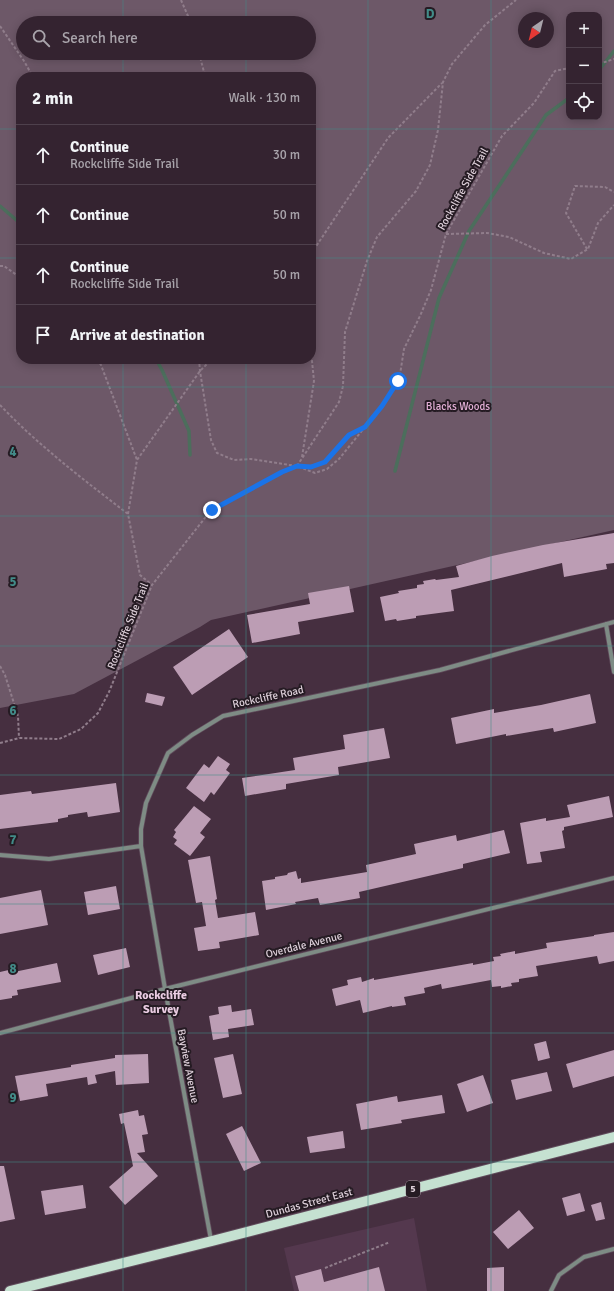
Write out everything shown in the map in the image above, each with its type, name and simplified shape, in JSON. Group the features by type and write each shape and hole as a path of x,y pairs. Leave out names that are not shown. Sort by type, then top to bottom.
{"main road":[{"name":"Dundas Street East","path":"10,1291 29,1288 614,1137"}],"street":[{"name":"Rockcliffe Road","path":"141,846 141,829 146,803 168,753 223,716 440,670 614,622"},
{"path":"606,624 614,672"},
{"path":"0,855 49,859 141,846"},
{"name":"Bayview Avenue","path":"141,846 165,989 212,1241"},
{"name":"Overdale Avenue","path":"0,1033 165,989 614,878"},
{"path":"551,1291 559,1275 584,1257 614,1249"}],"path":[{"path":"181,0 188,16"},
{"path":"316,246 388,138 443,82 452,64 485,25 516,0"},
{"path":"0,26 16,49"},
{"path":"602,63 614,59"},
{"path":"24,60 30,72"},
{"path":"201,60 204,72"},
{"name":"Rockcliffe Side Trail","path":"0,743 19,738 59,739 81,729 98,712 109,692 152,585 212,510 282,472 297,466 315,473 327,469 339,459 382,406 398,381 404,349 431,290 446,234 502,136 534,103 555,71 566,69"},
{"path":"297,466 339,402 343,386 345,332 367,261 377,237 416,191 430,165 438,130 443,82"},
{"path":"588,249 566,213 575,186 605,187 614,192"},
{"path":"446,234 487,233 510,237 544,253 571,258 588,249 598,223 614,205"},
{"path":"0,266 4,266 16,274"},
{"path":"100,364 137,460"},
{"path":"199,364 211,440 217,454 234,460 251,459 311,467 325,462 349,435 365,427"},
{"path":"152,585 140,575 128,514 137,460 200,372 207,364"},
{"path":"302,458 314,381 312,364"},
{"path":"0,405 75,473 128,514"},
{"path":"0,666 5,675 18,716 19,738"},
{"path":"325,1268 390,1242"}],"shaded area":[{"path":"414,1218 427,1291 294,1291 284,1248"}],"green space":[{"name":"Blacks Woods","path":"0,0 614,0 614,530 211,620 74,694 0,708"}],"building":[{"path":"614,533 614,563 606,564 607,569 564,577 562,563 451,590 454,611 416,616 416,618 397,621 396,619 385,621 380,597 399,593 398,591 417,588 417,585 424,584 423,581 459,577 456,566 492,556 543,545"},
{"path":"349,586 354,612 298,622 300,634 252,643 247,615 310,604 308,593"},
{"path":"229,629 248,657 192,695 173,667"},
{"path":"147,693 165,697 162,706 145,702"},
{"path":"590,694 596,723 554,732 553,728 506,736 506,734 456,744 451,718 494,709 494,713 541,705"},
{"path":"384,728 390,758 338,767 339,775 286,784 286,789 245,796 242,778 295,770 293,758 345,749 343,735"},
{"path":"218,756 230,764 226,770 230,773 214,795 211,792 204,802 186,788 204,764 209,768"},
{"path":"116,783 120,812 88,817 87,812 68,815 68,817 58,819 58,822 0,829 0,795 31,791 32,794"},
{"path":"609,796 613,817 564,827 564,830 562,831 565,848 540,852 542,862 527,864 520,823 546,818 546,821 570,817 567,805"},
{"path":"194,806 211,819 200,833 205,837 190,856 174,844 177,840 173,837 176,832 174,830"},
{"path":"504,830 510,853 463,864 463,868 359,892 360,898 320,905 318,898 295,902 296,904 266,910 262,881 275,879 275,877 287,875 288,873 296,871 298,879 301,878 301,883 367,872 366,865 416,854 414,844 456,835 457,841"},
{"path":"210,856 217,899 215,900 218,918 255,912 259,935 219,942 220,948 198,951 194,928 206,926 202,902 196,903 188,860"},
{"path":"116,886 120,909 88,915 84,892"},
{"path":"41,890 48,925 0,934 0,898"},
{"path":"614,932 614,961 599,964 597,956 536,966 538,976 519,979 519,982 511,983 512,986 501,988 501,986 492,987 491,980 442,989 441,984 424,988 425,993 404,997 406,1005 392,1006 363,1013 360,1000 336,1006 332,989 348,985 347,980 361,977 362,982 374,978 374,980 473,963 473,965 494,961 493,957 501,956 500,954 515,951 515,954 547,948 546,943"},
{"path":"126,948 130,967 98,975 93,955"},
{"path":"57,963 61,982 17,990 18,995 12,996 12,998 0,1000 0,972 13,969 14,972"},
{"path":"231,1005 232,1012 251,1009 254,1025 228,1029 229,1037 213,1040 209,1016 219,1014 218,1007"},
{"path":"546,1041 550,1058 538,1061 534,1044"},
{"path":"614,1050 614,1076 573,1088 566,1064"},
{"path":"148,1054 149,1083 116,1085 115,1071 95,1075 97,1083 88,1085 87,1077 46,1084 48,1096 20,1101 15,1076 115,1058 115,1055"},
{"path":"233,1054 242,1094 223,1098 214,1058"},
{"path":"547,1072 552,1091 516,1100 511,1080"},
{"path":"483,1075 493,1103 467,1112 457,1084"},
{"path":"442,1095 445,1113 401,1120 402,1123 361,1130 356,1104 397,1096 398,1102"},
{"path":"138,1110 139,1116 144,1115 148,1134 142,1135 145,1152 137,1153 158,1176 125,1205 109,1187 133,1166 124,1123 121,1124 119,1114"},
{"path":"242,1126 261,1163 244,1171 226,1134"},
{"path":"343,1131 345,1148 310,1153 307,1137"},
{"path":"0,1166 4,1166 15,1219 0,1222"},
{"path":"83,1185 86,1208 45,1215 41,1191"},
{"path":"580,1193 585,1211 567,1216 562,1198"},
{"path":"601,1202 605,1219 596,1221 591,1205"},
{"path":"519,1210 534,1228 508,1249 493,1232"},
{"path":"379,1267 385,1291 299,1291 295,1276 321,1269 324,1282"},
{"path":"504,1267 504,1291 487,1291 487,1268"}],"waterway":[{"path":"602,66 614,51"},
{"path":"395,471 439,298 469,231 546,115 566,100"},
{"path":"0,206 16,220"},
{"path":"159,364 189,431 190,455"}],"district":[{"name":"Rockcliffe Survey","path":"161,1002"}],"route":[{"path":"212,510 282,472 297,466 311,467 325,462 349,435 365,427 382,406 398,381"}]}
